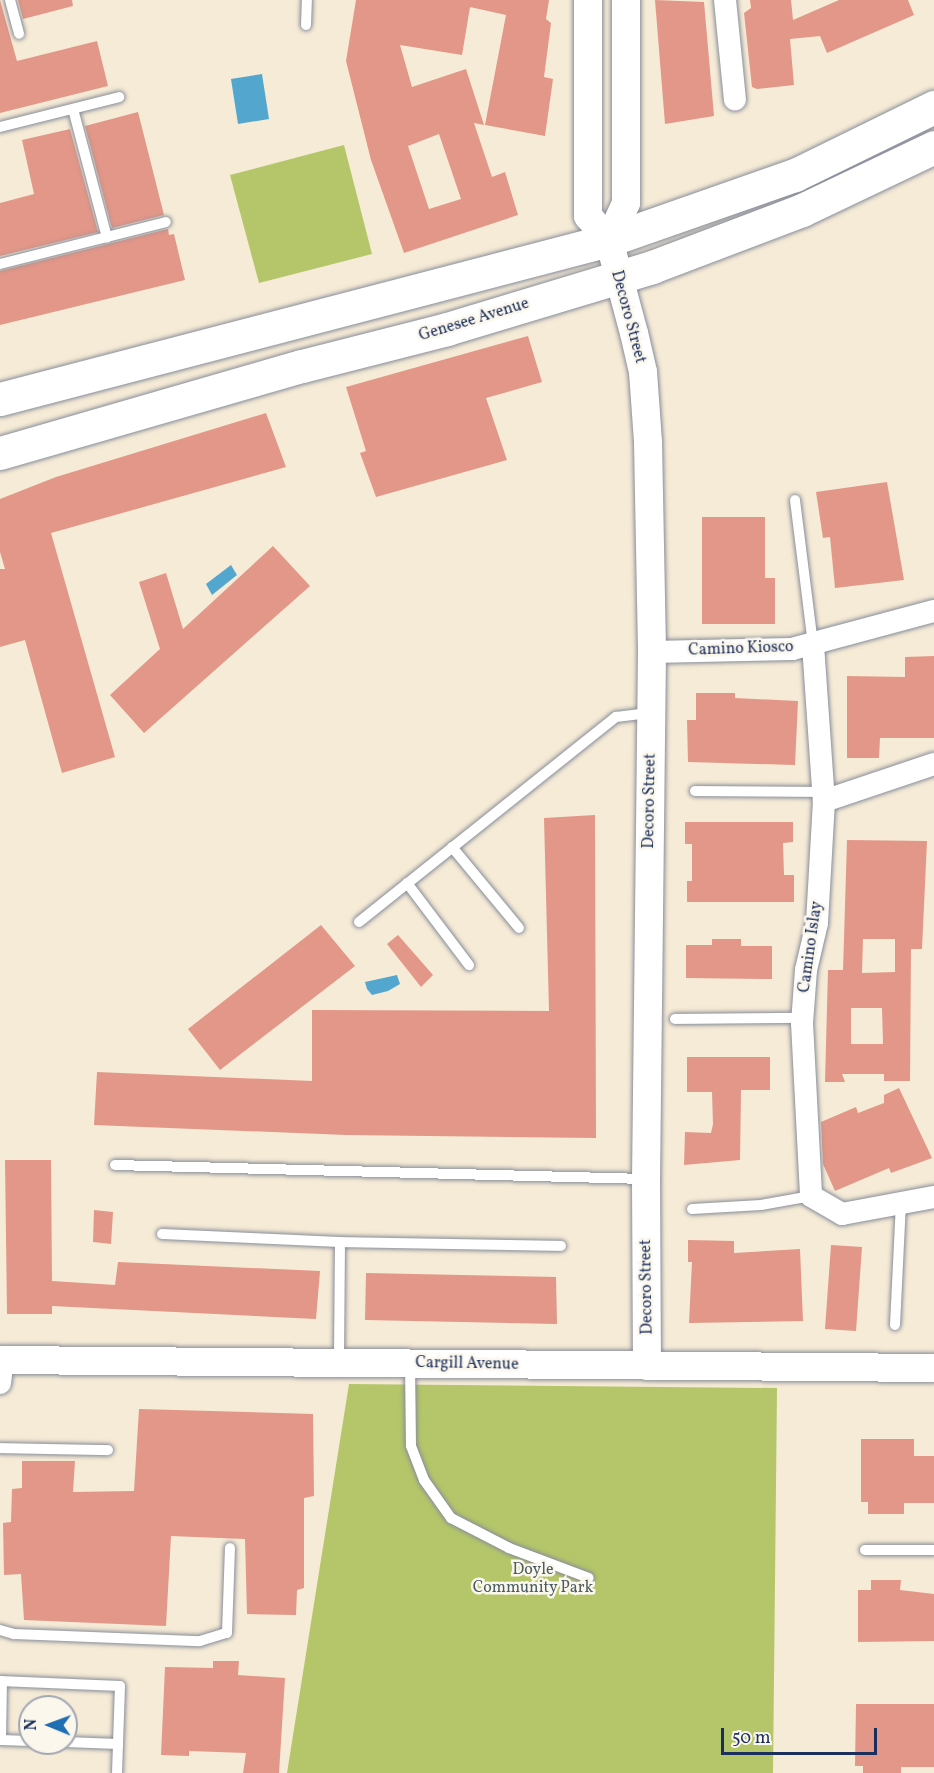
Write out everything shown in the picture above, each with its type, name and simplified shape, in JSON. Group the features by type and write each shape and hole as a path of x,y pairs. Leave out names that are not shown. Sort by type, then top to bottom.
{"main road":[{"path":"0,399 609,240 795,175 934,107"},
{"name":"Genesee Avenue","path":"0,453 302,366 447,329 617,278 802,210 934,147"}],"street":[{"name":"Decoro Street","path":"588,0 588,216 609,240 643,372 652,652 645,1179 647,1366"},
{"path":"609,240 626,203 626,0"},
{"path":"725,0 735,100"},
{"name":"Camino Kiosco","path":"652,652 813,645 934,612"},
{"name":"Camino Islay","path":"813,645 824,797 817,923 806,970 802,1017 818,1202"},
{"path":"824,797 934,764"},
{"path":"818,1202 842,1214 934,1197"},
{"name":"Cargill Avenue","path":"1,1367 339,1363 934,1368"}],"lane":[{"path":"10,0 20,34"},
{"path":"306,26 308,0"},
{"path":"0,127 119,97"},
{"path":"73,109 107,238"},
{"path":"0,264 166,222"},
{"path":"795,500 813,645"},
{"path":"359,922 616,717 651,713"},
{"path":"695,791 824,797"},
{"path":"452,847 519,928"},
{"path":"407,884 469,965"},
{"path":"675,1019 802,1017"},
{"path":"115,1165 645,1179"},
{"path":"692,1209 818,1202"},
{"path":"895,1325 901,1203"},
{"path":"162,1234 340,1242 561,1246"},
{"path":"339,1363 340,1242"},
{"path":"410,1364 411,1446 424,1480 451,1518 509,1548 589,1578"},
{"path":"0,1448 108,1450"},
{"path":"0,1630 14,1634 200,1641 227,1633 230,1548"},
{"path":"865,1550 934,1550"},
{"path":"18,1741 2,1740 1,1681 120,1686 117,1773"},
{"path":"78,1742 118,1744"}],"green space":[{"path":"344,145 372,254 259,283 230,175"},
{"name":"Doyle Community Park","path":"349,1384 777,1388 773,1773 287,1773"}],"water":[{"path":"262,74 269,119 238,124 231,79"},
{"path":"231,565 237,575 212,595 206,584"},
{"path":"397,975 400,984 388,991 372,995 367,989 365,982"}],"building":[{"path":"0,0 17,61 97,41 108,86 0,113"},
{"path":"18,0 72,0 73,6 23,19"},
{"path":"356,0 549,0 546,19 551,23 544,77 553,79 545,136 485,125 506,15 470,7 462,55 400,45 412,87 466,69 484,125 474,123 492,177 505,172 518,215 404,253 371,160 346,61","holes":["439,134 461,199 429,209 408,146"]},
{"path":"655,0 704,2 714,116 665,124"},
{"path":"750,0 791,0 793,20 839,0 908,0 914,15 827,53 820,36 790,39 794,85 757,89 752,87 744,13 751,8"},
{"path":"138,112 164,215 112,228 85,126"},
{"path":"70,129 98,232 0,256 0,203 34,194 22,140"},
{"path":"168,229 169,235 174,234 185,280 0,325 0,271"},
{"path":"528,336 542,382 486,398 507,460 376,497 360,453 366,451 346,387"},
{"path":"266,413 286,467 51,533 115,757 62,773 25,640 0,647 0,569 5,569 0,552 0,499 56,477"},
{"path":"887,482 904,580 835,588 830,537 823,538 816,492"},
{"path":"702,517 765,517 765,578 775,578 775,624 702,624"},
{"path":"273,546 310,586 144,733 110,695 160,649 139,582 166,573 183,629"},
{"path":"934,656 934,738 880,738 879,758 847,758 847,676 905,677 905,657"},
{"path":"696,693 735,693 735,698 798,701 795,765 688,762 687,720 696,720"},
{"path":"595,815 596,1138 346,1135 94,1125 97,1072 312,1081 312,1010 549,1011 544,818"},
{"path":"685,822 793,822 793,842 783,843 784,875 794,875 794,902 687,902 687,881 692,881 692,844 685,844"},
{"path":"847,840 927,841 922,949 911,949 910,1081 884,1081 884,1074 842,1074 845,1082 825,1082 828,970 843,970","holes":["863,939 895,939 895,972 862,973","851,1008 882,1008 883,1044 851,1044"]},
{"path":"321,925 355,966 220,1070 188,1029"},
{"path":"398,935 433,975 421,987 387,944"},
{"path":"712,939 741,939 741,946 772,946 772,979 686,978 686,945 712,945"},
{"path":"687,1057 770,1057 770,1090 741,1090 740,1160 684,1165 685,1132 711,1133 713,1124 712,1092 687,1092"},
{"path":"899,1088 932,1158 891,1173 889,1168 835,1191 823,1164 821,1122 856,1107 858,1113 884,1103 884,1095"},
{"path":"5,1160 51,1160 52,1281 115,1285 118,1262 320,1271 316,1319 52,1306 52,1314 7,1314"},
{"path":"94,1210 113,1212 111,1244 93,1242"},
{"path":"688,1240 734,1241 734,1253 800,1249 803,1321 689,1323 692,1262 688,1262"},
{"path":"831,1245 862,1247 856,1331 825,1329"},
{"path":"366,1273 556,1277 557,1324 365,1320"},
{"path":"139,1409 313,1414 314,1496 304,1498 304,1588 297,1590 296,1615 247,1614 245,1539 171,1536 166,1626 24,1620 21,1574 4,1575 3,1523 11,1522 12,1489 22,1488 22,1461 75,1461 73,1492 134,1491"},
{"path":"861,1439 914,1439 914,1456 934,1456 934,1503 904,1503 904,1514 868,1514 868,1502 861,1502"},
{"path":"871,1580 901,1580 900,1590 934,1594 934,1641 858,1642 858,1590 871,1590"},
{"path":"213,1661 239,1661 238,1675 285,1678 279,1773 243,1773 246,1753 189,1751 189,1756 161,1755 165,1667 213,1668"},
{"path":"856,1704 934,1704 934,1767 901,1767 901,1773 863,1773 863,1766 855,1766"}]}
